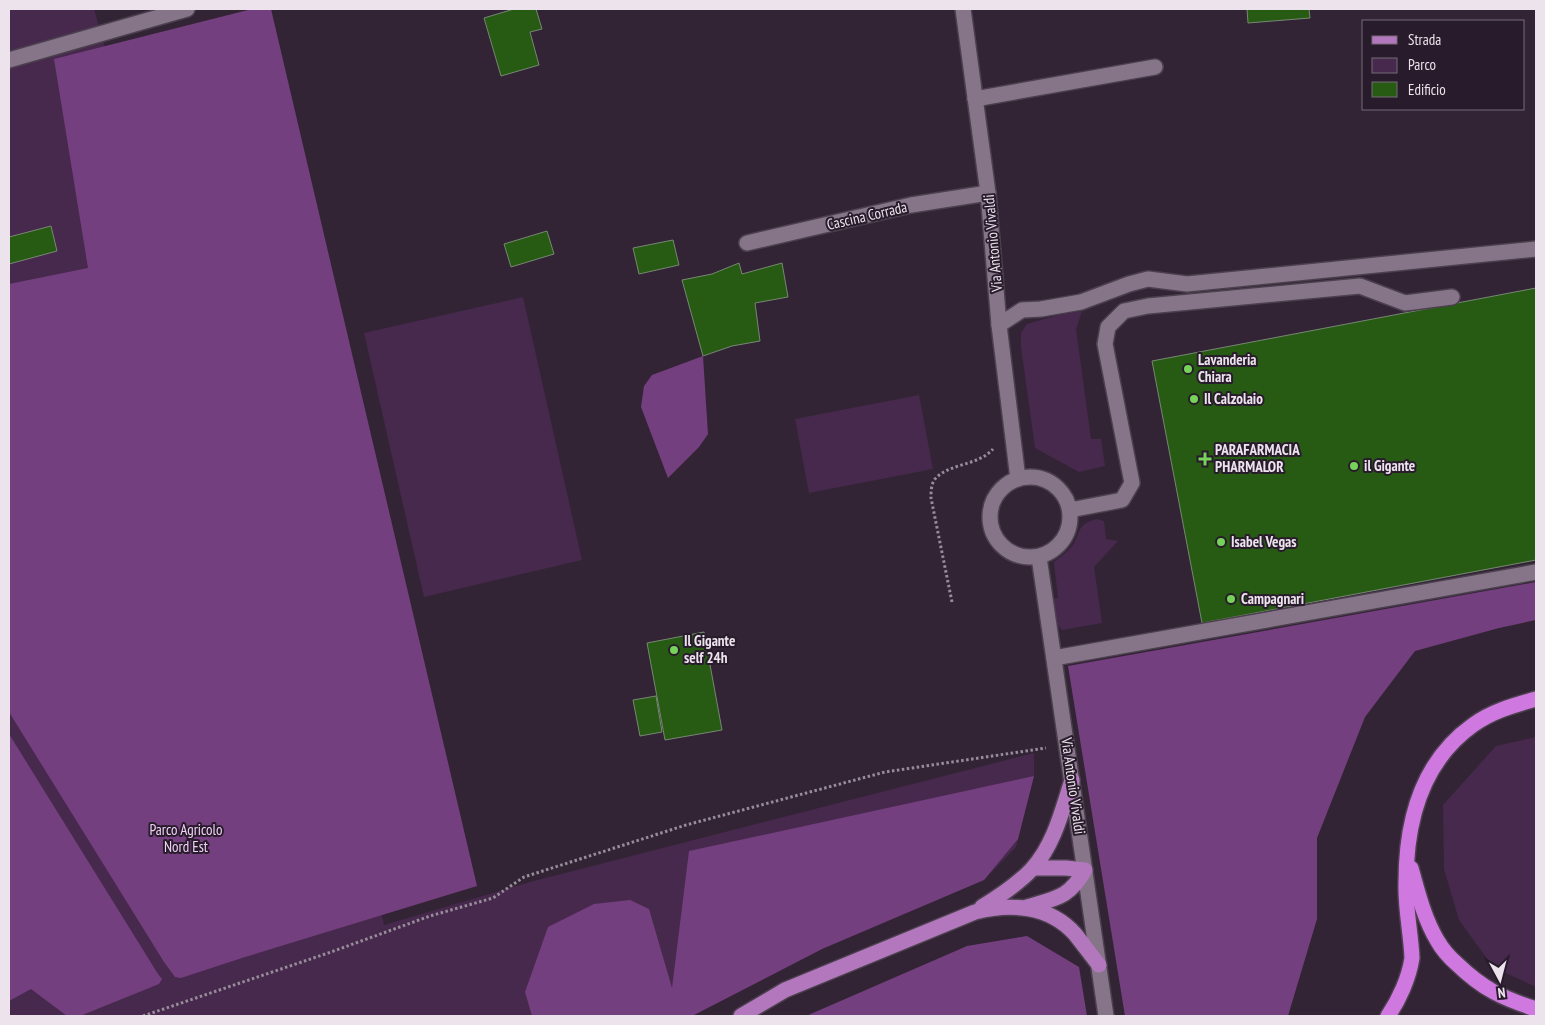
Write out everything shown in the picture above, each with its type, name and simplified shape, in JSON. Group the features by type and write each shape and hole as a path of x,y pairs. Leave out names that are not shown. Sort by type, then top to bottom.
{"highway":[{"path":"1388,1016 1410,969 1412,958 1406,884 1407,852 1415,807 1420,791 1432,771 1458,737 1474,724 1500,710 1536,699"},
{"path":"1407,852 1422,907 1438,942 1448,955 1470,977 1490,992 1536,1009"}],"main road":[{"path":"975,912 1002,894 1033,868 1042,856 1059,822 1072,780"},
{"path":"1023,908 1065,894 1076,885 1084,870 1033,868"},
{"path":"742,1016 785,990 975,912 994,907 1038,910 1050,915 1063,923 1074,934 1098,965"}],"street":[{"path":"9,60 187,9"},
{"name":"Via Antonio Vivaldi","path":"963,9 988,194 1000,325 1018,479"},
{"path":"975,99 1155,67"},
{"name":"Cascina Corrada","path":"748,243 911,205 988,194"},
{"path":"1000,325 1022,310 1042,309 1081,302 1128,284 1148,279 1187,284 1536,249"},
{"path":"1070,510 1122,500 1132,483 1105,344 1108,328 1124,311 1148,306 1360,286 1405,303 1452,298"},
{"path":"1031,477 1045,480 1057,487 1065,497 1070,510 1070,523 1067,534 1060,545 1039,557 1013,554 1002,547 994,537 990,524 989,513 992,502 998,492 1007,484 1018,479 1031,477"},
{"name":"Via Antonio Vivaldi","path":"1039,557 1106,1016"},
{"path":"1054,658 1536,572"}],"path":[{"path":"952,602 931,498 931,487 936,478 943,474 984,457 992,450 994,443"},
{"path":"143,1016 430,916 493,898 524,877 686,825 885,772 1066,744"}],"green space":[{"name":"Parco Agricolo Nord Est","path":"9,9 94,9 107,55 200,29 384,925 530,882 1034,753 1034,776 1016,847 984,880 822,949 692,1016 9,1016"},
{"name":"Parco Agricolo Nord Est","path":"252,9 271,9 477,886 181,978 175,977 164,962 9,712 9,284 88,268 54,59"},
{"path":"523,297 582,560 424,597 364,333"},
{"path":"1082,311 1076,329 1091,439 1101,439 1105,466 1079,472 1035,448 1021,347 1021,333 1027,324 1058,315"},
{"path":"703,356 708,434 699,447 668,478 641,407 644,386 652,375"},
{"path":"919,395 933,469 809,493 795,419"},
{"path":"1097,519 1104,521 1106,539 1118,541 1094,567 1102,623 1062,630 1055,621 1052,599 1058,598 1054,562 1073,545 1080,529 1086,523"},
{"path":"1536,582 1536,620 1415,651 1365,717 1317,838 1317,919 1288,1016 1125,1016 1068,666"},
{"path":"9,734 162,979 159,984 80,1016 67,1016 31,989 9,1001"},
{"path":"1536,737 1536,987 1493,967 1459,920 1444,869 1443,805 1496,746"},
{"path":"1034,776 1018,839 984,880 822,949 692,1016 532,1016 525,992 548,927 594,904 630,900 649,909 672,988 689,851"},
{"path":"1027,936 1079,967 1087,1016 806,1016 967,946"}],"building":[{"path":"514,9 536,9 542,29 530,32 539,65 501,76 484,18"},
{"path":"1247,9 1309,9 1310,18 1248,23"},
{"path":"51,226 57,251 9,264 9,237"},
{"path":"547,231 554,254 511,267 504,244"},
{"path":"673,240 679,265 639,274 633,248"},
{"path":"739,263 742,274 782,263 788,297 755,303 760,341 732,346 703,356 682,280 712,274"},
{"name":"il Gigante","path":"1536,288 1536,560 1202,623 1152,361"},
{"path":"704,632 722,730 665,740 647,643"},
{"path":"656,696 662,732 640,736 633,700"}],"place":[{"name":"Lavanderia Chiara","path":"1188,369"},
{"name":"Il Calzolaio","path":"1194,399"},
{"name":"PARAFARMACIA PHARMALOR","path":"1205,459"},
{"name":"il Gigante","path":"1354,466"},
{"name":"Isabel Vegas","path":"1221,542"},
{"name":"Campagnari","path":"1231,599"},
{"name":"Il Gigante self 24h","path":"674,650"}]}
